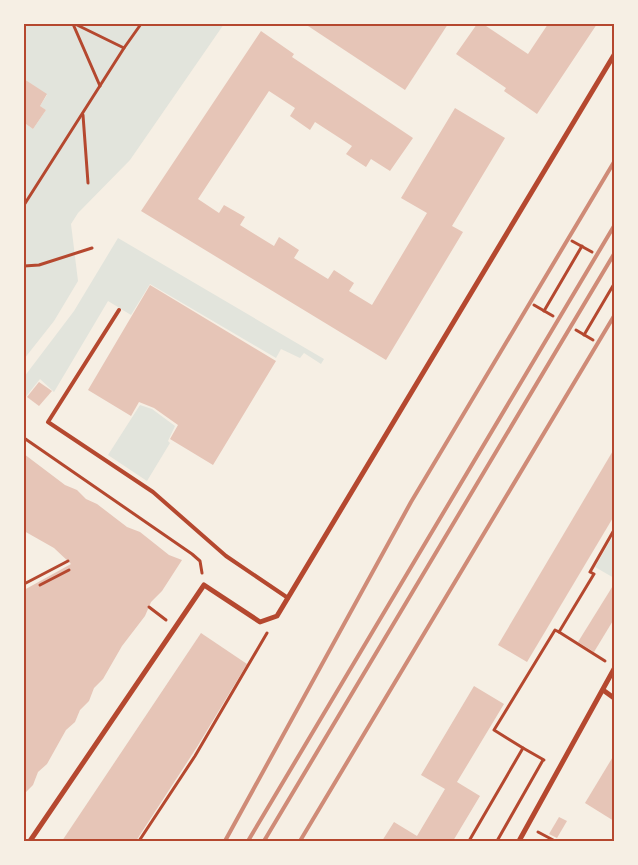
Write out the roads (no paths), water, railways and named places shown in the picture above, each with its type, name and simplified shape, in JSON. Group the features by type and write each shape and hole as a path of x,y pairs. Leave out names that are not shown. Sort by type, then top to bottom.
{"street":[{"path":"30,841 204,585 260,622 277,616 614,55"},
{"path":"519,841 560,770 614,669"},
{"path":"603,690 614,698"}],"lane":[{"path":"119,310 48,422 153,492 226,556 288,598"}],"railway":[{"path":"225,841 411,502 614,162"},
{"path":"248,841 614,226"},
{"path":"264,841 614,254"},
{"path":"300,841 614,316"}]}
